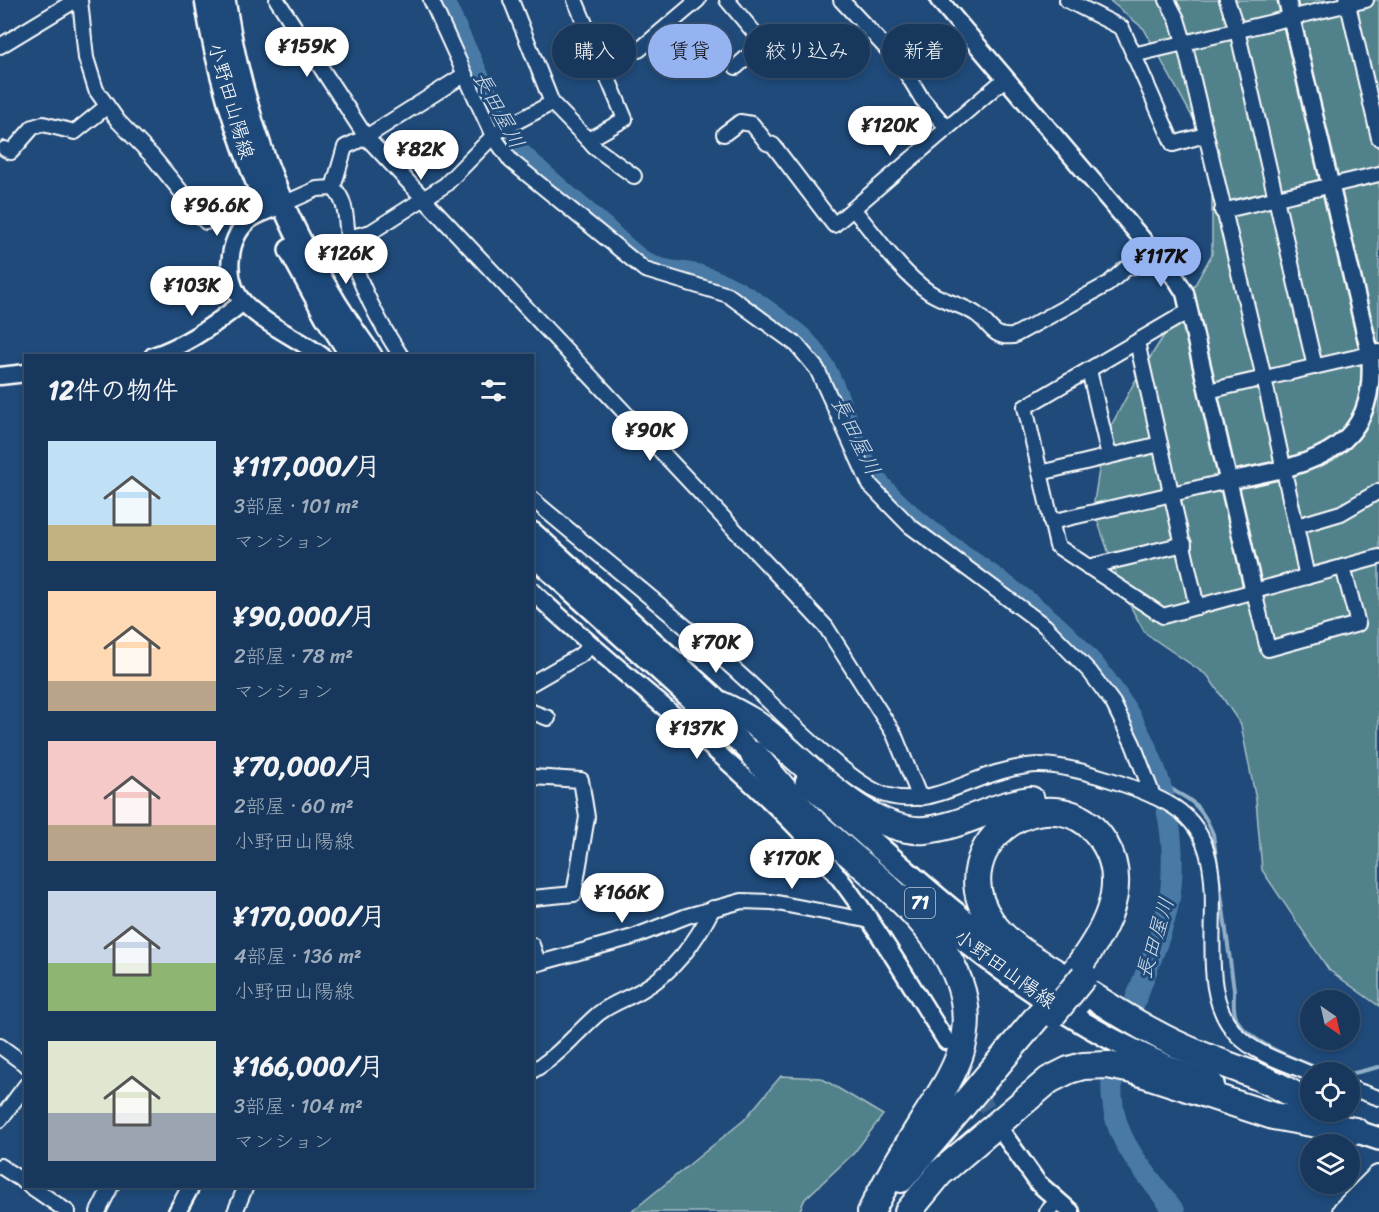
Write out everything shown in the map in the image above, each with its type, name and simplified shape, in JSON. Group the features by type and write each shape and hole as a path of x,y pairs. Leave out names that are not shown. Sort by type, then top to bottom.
{"highway":[{"path":"721,705 753,722 858,806 896,826 924,830 941,827 1009,805 1044,799 1078,806 1098,818 1108,827 1122,853 1126,868 1126,898 1109,941 1048,1012 937,1153 901,1212"},
{"path":"754,755 810,818 919,918 948,957 963,996 967,1015 965,1038 955,1068 898,1160 871,1212"},
{"path":"1079,974 1105,924 1115,892 1112,859 1099,835 1073,816 1048,811 1021,816 993,836 980,863 978,885 983,908 997,929 1040,963 1152,1032 1189,1050 1276,1082 1300,1097"},
{"path":"871,1212 1048,1012"},
{"path":"908,1212 940,1173 1026,1098 1058,1075 1083,1066 1108,1065 1132,1070 1273,1116 1300,1118"},
{"path":"1346,1212 1379,1179"}],"main road":[{"name":"小野田山陽線","path":"206,0 224,87 241,146 275,208 326,316 351,354"},
{"name":"小野田山陽線","path":"224,0 241,91 275,208 370,354"},
{"name":"小野田山陽線","path":"534,535 932,896 1028,971 1120,1028 1157,1046 1300,1098"},
{"name":"小野田山陽線","path":"534,556 954,934 1020,984 1112,1039 1192,1077 1300,1107"},
{"name":"小野田山陽線","path":"1350,1122 1379,1139"},
{"name":"小野田山陽線","path":"1358,1122 1379,1124"}],"street":[{"path":"0,46 78,0 82,36 90,74 106,107 152,156 206,222"},
{"path":"278,0 366,137 826,627 894,734 920,798"},
{"path":"430,0 464,75 500,132 511,161 645,270 728,295 797,345 817,369 870,485 910,526 1045,626 1090,672 1120,718 1153,796"},
{"path":"511,0 552,104 594,147 634,176"},
{"path":"575,0 625,119 588,140"},
{"path":"639,50 698,0"},
{"path":"728,0 763,43 736,67"},
{"path":"841,0 901,64 922,99 947,128"},
{"path":"939,0 1177,280 1185,293 1268,649 1358,624 1343,567"},
{"path":"1067,0 1122,28 1173,144 1205,135"},
{"path":"1167,0 1177,19 1184,42 1222,211 1264,378 1307,577"},
{"path":"1227,0 1237,30 1315,367"},
{"path":"1052,522 1284,469 1327,456 1357,431 1369,408 1374,387 1375,353 1331,185 1287,0"},
{"path":"1133,55 1348,2 1366,0"},
{"path":"1348,2 1379,138"},
{"path":"333,188 345,147 366,137 464,75"},
{"path":"724,134 740,122 752,124 767,143 773,145 834,225 1006,78"},
{"path":"348,238 371,232 445,185 500,132 552,104"},
{"path":"5,149 11,152 33,127 43,124 75,132 106,107"},
{"path":"1222,211 1379,174"},
{"path":"318,354 243,303 231,277 232,251 239,232 249,220 317,189 333,188 339,193 344,204 350,253 375,314 400,354"},
{"path":"854,210 917,282 942,300 976,314 989,330 1005,337 1013,336 1108,284 1125,269 1142,263 1154,254"},
{"path":"157,354 181,343 243,303"},
{"path":"1189,311 1025,407 1057,546 1163,616 1379,557"},
{"path":"1137,342 1197,607"},
{"path":"1208,391 1375,353"},
{"path":"1089,370 1109,456"},
{"path":"0,376 24,373"},
{"path":"1040,473 1160,444"},
{"path":"1297,526 1341,513 1379,490"},
{"path":"534,501 708,646 850,773 884,794 920,798 949,792 994,774 1036,765 1077,771 1153,796 1176,808 1190,821 1209,858 1216,993 1224,1015 1237,1035 1247,1044 1300,1069"},
{"path":"1088,567 1184,544"},
{"path":"534,593 591,646 739,773 798,829 834,871 871,921 946,1041"},
{"path":"534,681 579,656 591,646"},
{"path":"677,720 694,701"},
{"path":"534,713 548,718"},
{"path":"534,777 581,780 587,817 574,894 534,898"},
{"path":"535,964 633,937 713,908 742,901 772,902 871,921"},
{"path":"534,1070 547,1063 581,1028 612,1003 642,990 677,962 697,939 713,908"},
{"path":"0,1046 24,1064"},
{"path":"1360,1091 1379,1098"},
{"path":"0,1120 23,1094"},
{"path":"1004,1135 1052,1207 1071,1212"},
{"path":"0,1166 24,1182"},
{"path":"33,1188 68,1212"},
{"path":"98,1212 110,1188"},
{"path":"177,1212 189,1188"},
{"path":"235,1212 245,1188"}],"green space":[{"path":"1109,0 1379,0 1379,1006 1360,990 1329,970 1262,870 1256,800 1241,725 1208,676 1145,633 1122,591 1093,508 1104,439 1134,383 1187,299 1212,254 1212,195 1206,142 1144,29"},
{"path":"781,1076 821,1078 883,1115 854,1153 805,1199 799,1212 631,1212 744,1120"}],"waterway":[{"name":"長田屋川","path":"443,0 504,130 516,149 648,264 660,269 712,279 761,306 794,331 811,348 824,367 860,453 886,491 920,523 1033,606 1092,662 1116,695 1138,730 1154,767 1166,806 1172,846 1169,902 1156,947 1134,1004"},
{"path":"1161,781 1197,806 1213,834 1234,990 1234,1011 1240,1024 1261,1042 1303,1062"},
{"name":"長田屋川","path":"1115,1052 1112,1102 1116,1122 1133,1156 1175,1212"},
{"path":"1360,1072 1379,1067"}],"tunnel":[{"path":"954,1054 1002,1132"}]}
